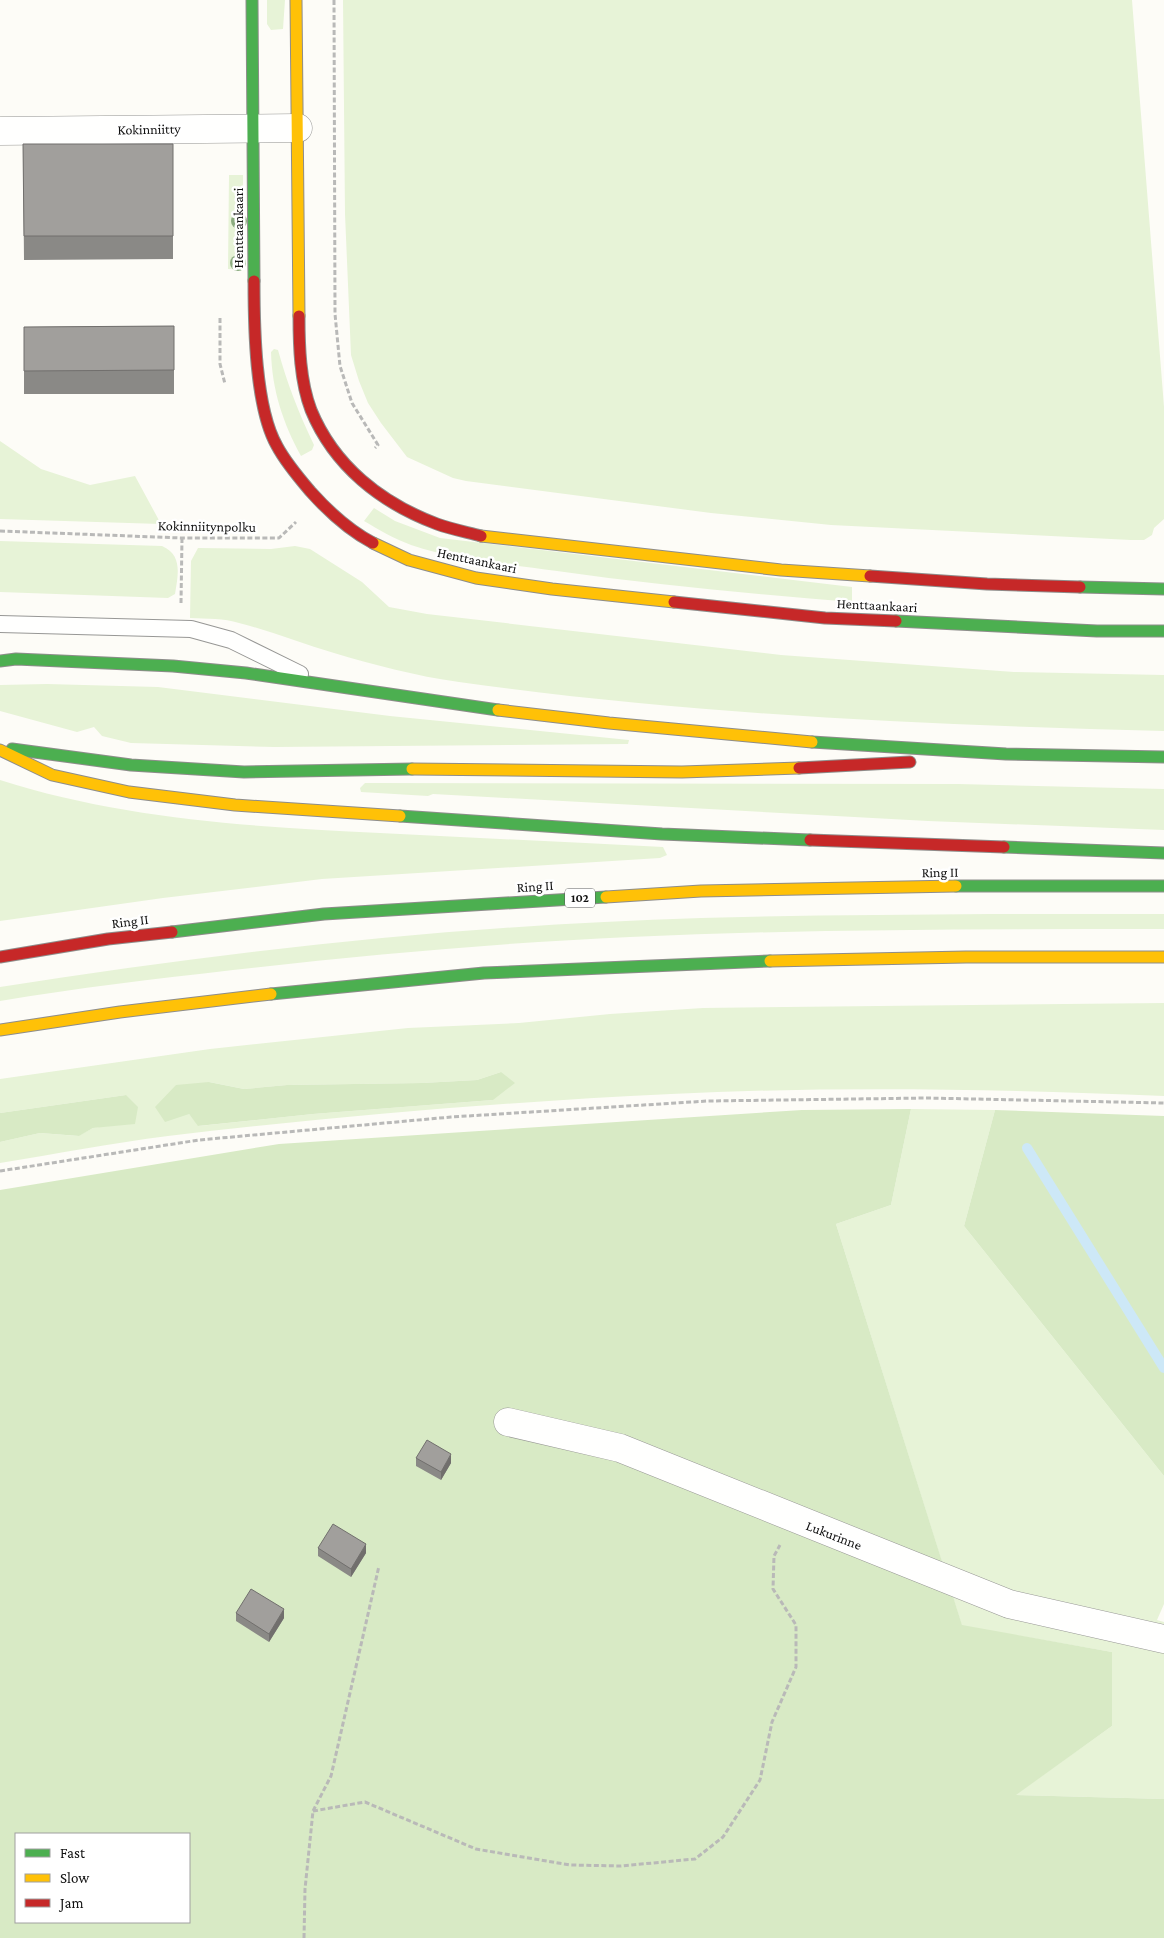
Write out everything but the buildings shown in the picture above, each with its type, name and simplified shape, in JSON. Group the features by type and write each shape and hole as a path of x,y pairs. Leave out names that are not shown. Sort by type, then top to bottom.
{"main road":[{"name":"Henttaankaari","path":"252,0 254,310 259,379 265,413 276,445 297,476 319,501 342,522 364,538 409,560 476,578 552,589 825,618 1097,631 1164,631"},
{"name":"Henttaankaari","path":"296,0 299,326 302,372 311,409 333,451 360,480 389,502 437,524 486,537 781,570 988,584 1164,589"},
{"path":"0,661 16,659 173,666 246,673 324,686 477,707 777,740 1006,754 1164,757"},
{"path":"0,749 58,754 131,765 244,772 443,768 682,772 868,765 1006,754"},
{"path":"0,749 52,776 129,792 235,805 662,834 1164,853"},
{"name":"Ring II","path":"0,957 108,939 324,914 711,891 957,886 1164,886"},
{"path":"0,1030 119,1012 338,987 486,973 729,963 955,958 1164,957"}],"street":[{"name":"Kokinniitty","path":"0,131 298,128"},
{"name":"Lukurinne","path":"508,1422 620,1448 1009,1604 1164,1639"}],"lane":[{"path":"0,624 191,629 231,640 324,686"}],"path":[{"path":"334,0 335,314 340,366 352,402 378,445 351,471"},
{"name":"Kokinniitynpolku","path":"0,531 182,538 279,538 319,501"},
{"path":"181,604 182,538"},
{"path":"0,1171 209,1139 452,1117 708,1101 927,1098 1164,1103"},
{"path":"313,1811 365,1802 476,1849 570,1865 621,1866 695,1859 722,1837 760,1780 772,1722 796,1667 796,1625 773,1588 774,1556 794,1519"},
{"path":"304,1938 305,1888 313,1811 331,1776 379,1566"}],"green space":[{"path":"267,0 285,0 283,29 271,30 267,24"},
{"path":"343,0 1132,0 1164,407 1164,519 1154,528 1152,535 1144,540 831,525 711,513 466,481 453,478 407,457 368,403 351,355 345,214"},
{"path":"229,175 243,175 243,270 228,269"},
{"path":"274,349 278,350 303,422 314,445 312,450 301,456 284,419 276,393 271,352"},
{"path":"0,441 41,469 90,485 135,476 161,524 0,519"},
{"path":"374,508 395,521 440,538 852,587 852,602 631,581 446,555 405,543 364,521"},
{"path":"0,541 162,546 173,555 178,566 175,594 168,598 0,592"},
{"path":"295,546 310,549 362,582 389,607 427,614 781,655 1014,672 1164,675 1164,731 899,722 811,717 635,703 547,693 443,680 380,666 233,621 190,618 191,561 198,548 271,549"},
{"path":"47,684 158,687 390,716 629,740 628,744 274,747 131,743 102,736 94,727 77,732 0,711 0,685"},
{"path":"0,780 93,804 188,819 332,831 663,847 667,855 660,858 322,879 163,898 0,921"},
{"path":"365,783 958,784 1164,789 1164,830 928,821 433,794 428,796 361,792 360,788"},
{"path":"991,914 1164,914 1164,929 764,932 530,943 431,950 283,965 116,984 0,1001 0,987 262,951 437,933 613,921"},
{"path":"1164,1003 1164,1096 979,1090 856,1089 608,1097 419,1110 293,1122 168,1136 0,1163 0,1142 40,1133 78,1136 93,1128 112,1125 126,1095 0,1113 0,1079 210,1049 408,1028 519,1023 610,1014 703,1008","holes":["501,1072 493,1100 313,1114 199,1126 189,1114 209,1082 244,1089 287,1085 422,1083 477,1080"]},
{"path":"501,1072 515,1083 493,1100 313,1114 198,1126 189,1114 165,1122 155,1107 176,1085 209,1082 244,1089 287,1085 422,1083 477,1080"},
{"path":"126,1095 138,1107 135,1124 93,1128 79,1136 40,1133 0,1142 0,1113"},
{"path":"911,1109 995,1110 964,1226 1164,1476 1164,1604 1157,1620 1164,1622 1164,1799 1015,1795 1112,1726 1112,1652 962,1626 836,1224 891,1205"},
{"path":"911,1109 891,1205 836,1224 962,1625 1112,1652 1112,1726 1016,1795 1164,1799 1164,1938 0,1938 0,1190 279,1144 802,1110"},
{"path":"995,1110 1164,1116 1164,1476 964,1226"}],"waterway":[{"path":"1027,1148 1164,1368"}],"traffic: fast":[{"path":"252,0 254,281"},
{"path":"1080,587 1164,589"},
{"path":"896,621 1097,631 1164,631"},
{"path":"0,661 16,659 173,666 246,673 498,710"},
{"path":"812,742 1006,754 1164,757"},
{"path":"12,749 131,765 244,772 412,769"},
{"path":"400,816 662,834 810,840"},
{"path":"1004,847 1164,853"},
{"path":"956,886 1164,886"},
{"path":"172,932 324,914 606,897"},
{"path":"271,994 484,973 770,961"}],"traffic: slow":[{"path":"296,0 299,316"},
{"path":"481,536 781,570 870,576"},
{"path":"373,543 409,560 476,578 552,589 674,602"},
{"path":"498,710 609,723 812,742"},
{"path":"0,750 52,775 129,792 235,805 400,816"},
{"path":"412,769 682,772 799,768"},
{"path":"606,897 701,891 956,886"},
{"path":"770,961 966,957 1164,957"},
{"path":"0,1030 120,1012 271,994"}],"traffic: jam":[{"path":"254,281 255,343 260,389 264,410 277,446 297,476 325,507 348,527 373,543"},
{"path":"299,316 301,363 307,399 321,430 346,465 379,493 416,515 437,524 481,536"},
{"path":"870,576 987,584 1080,587"},
{"path":"674,602 825,618 896,621"},
{"path":"799,768 910,762"},
{"path":"810,840 1004,847"},
{"path":"0,957 108,939 172,932"}]}
